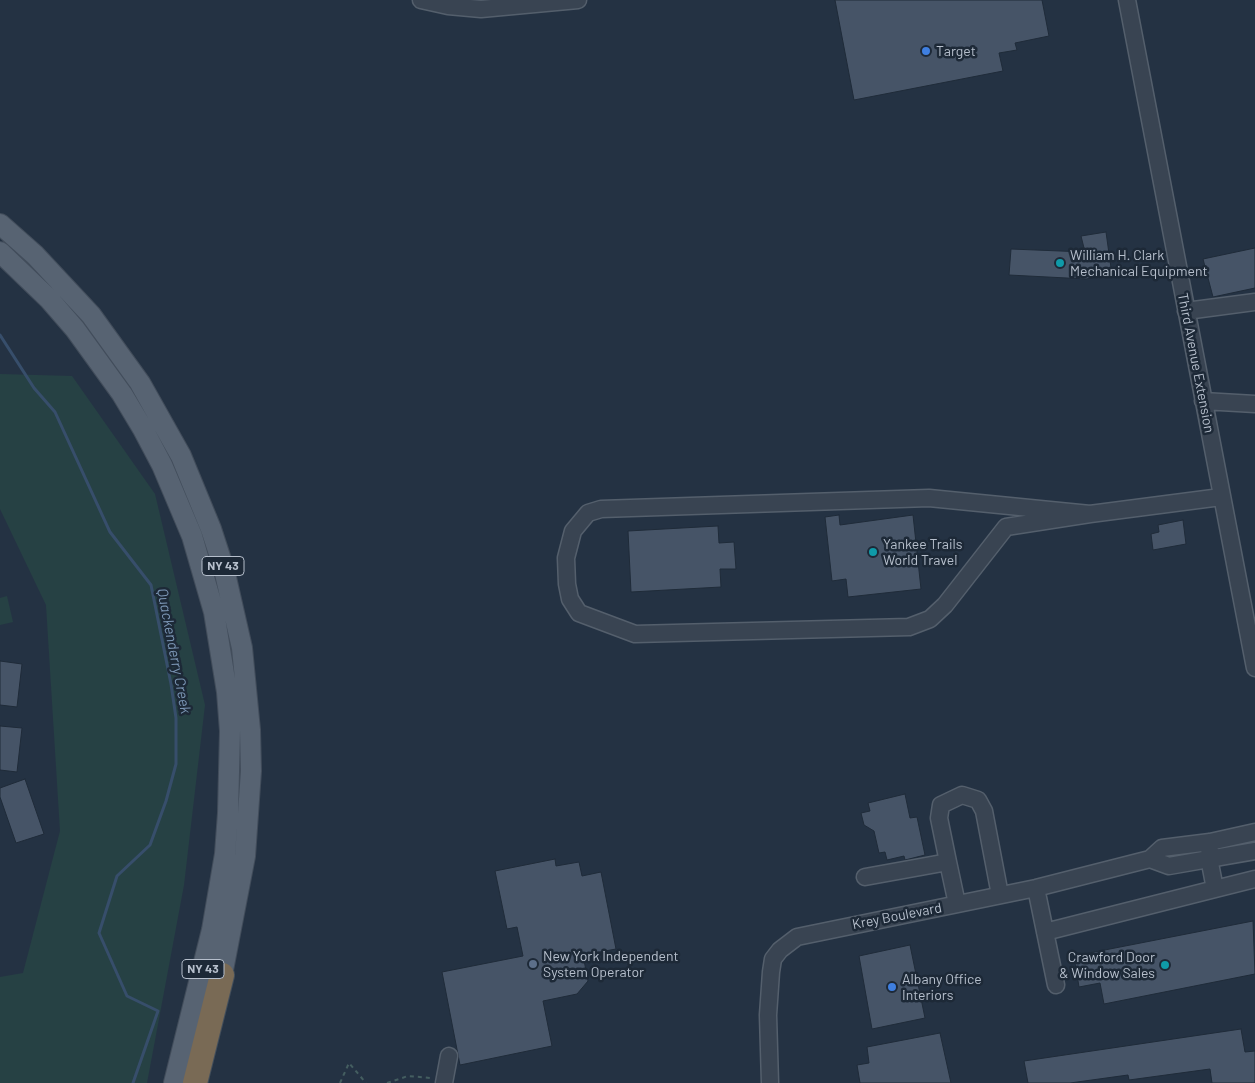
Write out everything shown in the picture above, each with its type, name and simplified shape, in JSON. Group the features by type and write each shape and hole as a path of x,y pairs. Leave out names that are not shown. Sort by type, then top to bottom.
{"highway":[{"path":"195,1083 222,975"},
{"path":"211,1083 222,1013 222,975"}],"main road":[{"name":"NY 43","path":"0,224 70,291 96,322 140,383 181,456 211,529 224,570 242,648 250,730 251,771 245,856 222,975"},
{"name":"NY 43","path":"0,252 49,299 75,329 104,367 135,415 162,465 178,501 194,544 214,612 230,731 225,854 212,930 174,1083"}],"street":[{"path":"421,0 448,6 481,9 578,0"},
{"name":"Third Avenue Extension","path":"1128,0 1221,497 1255,667"},
{"path":"1186,311 1255,302"},
{"path":"1203,401 1255,404"},
{"path":"1090,514 929,498 601,509 588,513 573,531 566,558 567,584 570,599 579,613 635,634 909,627 930,619 945,605 1006,527 1221,497"},
{"path":"957,904 939,818 941,805 954,797 962,795 978,800 984,811 1000,895"},
{"name":"Krey Boulevard","path":"1210,850 1255,832"},
{"name":"Krey Boulevard","path":"770,1083 768,1016 770,972 773,959 780,950 797,937 1036,888 1150,859 1162,848 1255,851"},
{"path":"1210,850 1216,889"},
{"path":"864,877 948,862"},
{"path":"1045,932 1255,879"},
{"path":"1036,888 1056,985"},
{"path":"444,1081 449,1056"}],"path":[{"path":"340,1083 349,1063 366,1083"},
{"path":"387,1083 408,1076 444,1081"}],"green space":[{"path":"0,374 72,376 155,494 205,705 184,885 147,1083 0,1083 0,977 23,973 60,831 46,605 0,509"},
{"path":"7,596 13,622 0,625 0,598"}],"building":[{"name":"Target","path":"835,0 1042,0 1049,36 1015,43 1017,50 999,53 1003,71 854,100"},
{"name":"William H. Clark Mechanical Equipment","path":"1106,232 1112,275 1086,279 1009,275 1011,249 1085,252 1081,236"},
{"path":"1255,248 1255,288 1213,297 1203,259"},
{"name":"Yankee Trails World Travel","path":"839,515 840,525 913,515 921,589 848,597 846,579 832,581 825,517"},
{"path":"1183,520 1186,544 1153,550 1151,534 1159,532 1158,525"},
{"path":"718,526 719,543 734,542 736,569 720,569 721,587 631,592 628,531"},
{"path":"0,661 22,664 17,707 0,705"},
{"path":"0,726 22,728 17,772 0,770"},
{"path":"25,779 44,834 16,843 0,797 0,788"},
{"path":"905,794 910,818 917,817 925,855 905,860 904,856 887,860 885,852 879,853 874,831 864,825 861,813 870,811 868,803"},
{"name":"New York Independent System Operator","path":"555,859 556,866 579,862 582,876 601,872 616,949 583,955 588,981 577,994 543,1001 552,1046 460,1065 442,972 523,956 517,927 507,929 495,871"},
{"name":"Crawford Door & Window Sales","path":"1253,921 1255,974 1104,1004 1100,983 1079,987 1074,956"},
{"name":"Albany Office Interiors","path":"910,945 925,1018 872,1029 859,956"},
{"path":"1241,1029 1245,1052 1255,1051 1255,1083 1212,1083 1210,1069 1129,1080 1128,1075 1070,1083 1028,1083 1024,1061"},
{"path":"940,1033 951,1083 860,1083 857,1065 869,1063 867,1047"}],"waterway":[{"name":"Quackenderry Creek","path":"0,335 34,388 55,412 110,532 151,585 171,684 176,718 176,764 166,801 150,845 117,876 99,933 127,996 158,1011 133,1083"}],"place":[{"name":"Target","path":"926,51"},
{"name":"William H. Clark Mechanical Equipment","path":"1060,263"},
{"name":"Yankee Trails World Travel","path":"873,552"},
{"name":"New York Independent System Operator","path":"533,964"},
{"name":"Crawford Door & Window Sales","path":"1165,965"},
{"name":"Albany Office Interiors","path":"892,987"}]}
